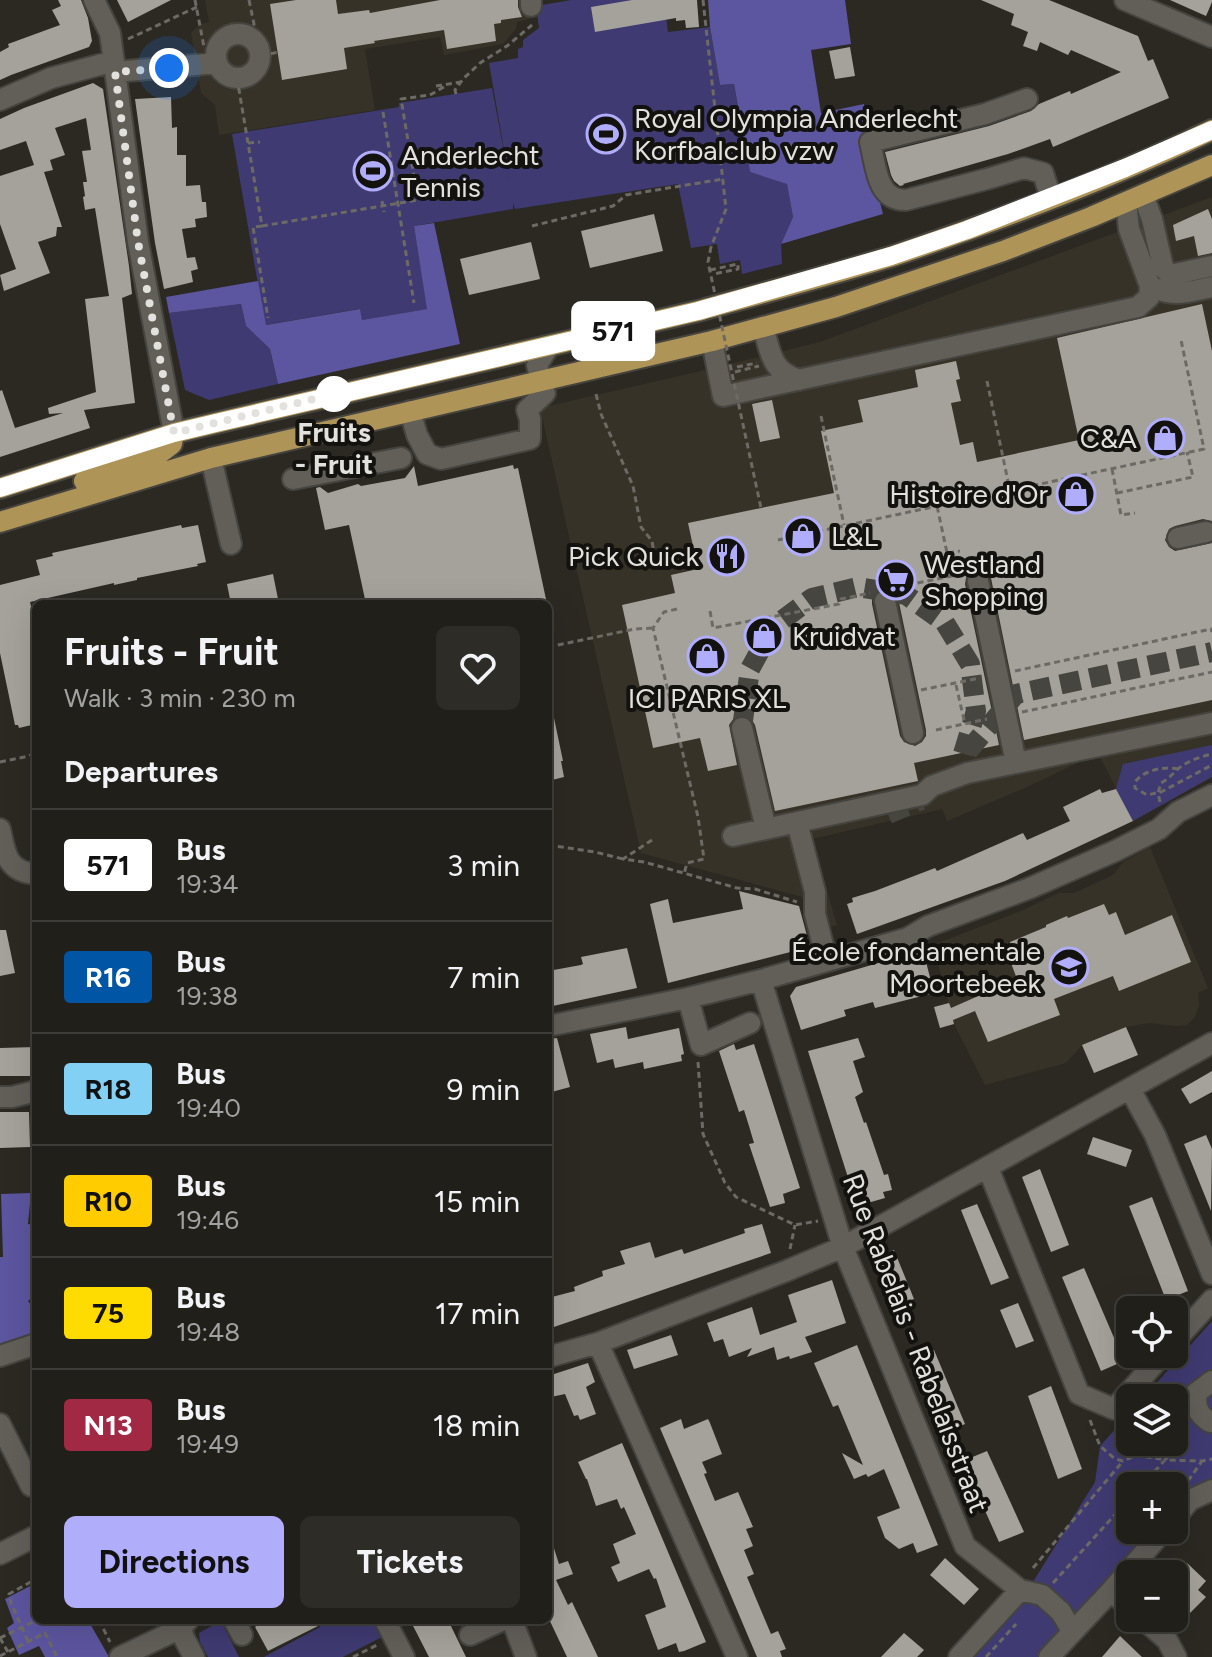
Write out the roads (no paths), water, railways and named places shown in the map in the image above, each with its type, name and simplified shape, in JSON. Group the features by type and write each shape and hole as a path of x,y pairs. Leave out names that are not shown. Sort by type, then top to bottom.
{"main road":[{"path":"0,488 174,433 777,290 967,230 1212,130"},
{"path":"0,522 211,458 410,411 543,387 836,307 1003,251 1212,165"},
{"path":"0,516 14,505 159,454 172,444 174,433"}],"street":[{"path":"94,0 110,33 138,242 174,433"},
{"path":"1125,0 1212,37"},
{"path":"0,100 51,78 113,60 212,63 227,75 237,78 250,75 269,54 261,52 250,36 238,33 223,39 212,63"},
{"path":"1027,99 985,114 870,142 883,190 889,198 906,200 1024,168 1043,173 1051,198"},
{"path":"1134,198 1152,219 1163,267 1170,275 1212,266"},
{"path":"712,341 723,396 1138,307 1149,297 1150,286 1129,229 1134,198"},
{"path":"1150,286 1176,294 1212,287"},
{"path":"763,327 775,363 785,375 799,380"},
{"path":"410,411 427,454 441,459 530,439 527,410 543,387 537,365 549,346"},
{"path":"211,458 231,544"},
{"path":"293,479 401,458"},
{"path":"1178,538 1206,532"},
{"path":"978,581 1016,763"},
{"path":"884,594 913,733"},
{"path":"799,827 922,795 932,786 967,773 1212,723"},
{"path":"742,728 766,829"},
{"path":"552,1025 688,998 908,938 928,926 1115,851 1159,829 1178,812 1212,795"},
{"path":"733,836 888,814"},
{"path":"799,827 808,898 834,960"},
{"path":"0,829 9,861 25,873 32,874"},
{"name":"Rue Rabelais - Rabelaisstraat","path":"761,980 843,1247 965,1546 1020,1590 1042,1595 1061,1612 1072,1631"},
{"path":"688,998 701,1045 750,1023"},
{"path":"552,1356 598,1343 843,1247 1212,1043"},
{"path":"1130,1089 1155,1135 1212,1274"},
{"path":"0,1097 32,1092"},
{"path":"988,1168 1079,1394 1114,1409 1151,1368"},
{"path":"1188,1327 1212,1300"},
{"path":"598,1343 737,1657"},
{"path":"0,1356 32,1345"},
{"path":"1208,1420 1196,1406 1196,1393 1212,1381"},
{"path":"0,1424 32,1481"},
{"path":"1188,1502 1212,1490"},
{"path":"0,1554 32,1538"},
{"path":"1049,1657 1152,1544"},
{"path":"959,1657 1020,1590"},
{"path":"1111,1591 1116,1595"},
{"path":"115,1651 185,1624 184,1638 194,1657"},
{"path":"470,1635 494,1624"},
{"path":"514,1624 526,1657"},
{"path":"389,1628 404,1657"},
{"path":"1158,1632 1167,1640 1176,1657"}],"tunnel":[{"path":"742,728 750,669 773,627 812,598 858,587 906,595 945,623 970,664 976,711 962,757"},
{"path":"968,751 1016,694 1212,652"},
{"path":"888,814 921,800"}],"place":[{"name":"Royal Olympia Anderlecht Korfbalclub vzw","path":"606,134"},
{"name":"Anderlecht Tennis","path":"373,171"},
{"name":"Fruits - Fruit","path":"334,394"},
{"name":"C&A","path":"1165,438"},
{"name":"Histoire d'Or","path":"1076,494"},
{"name":"L&L","path":"803,536"},
{"name":"Pick Quick","path":"727,556"},
{"name":"Westland Shopping","path":"896,580"},
{"name":"Kruidvat","path":"764,636"},
{"name":"ICI PARIS XL","path":"707,656"},
{"name":"École fondamentale Moortebeek","path":"1069,967"}]}
